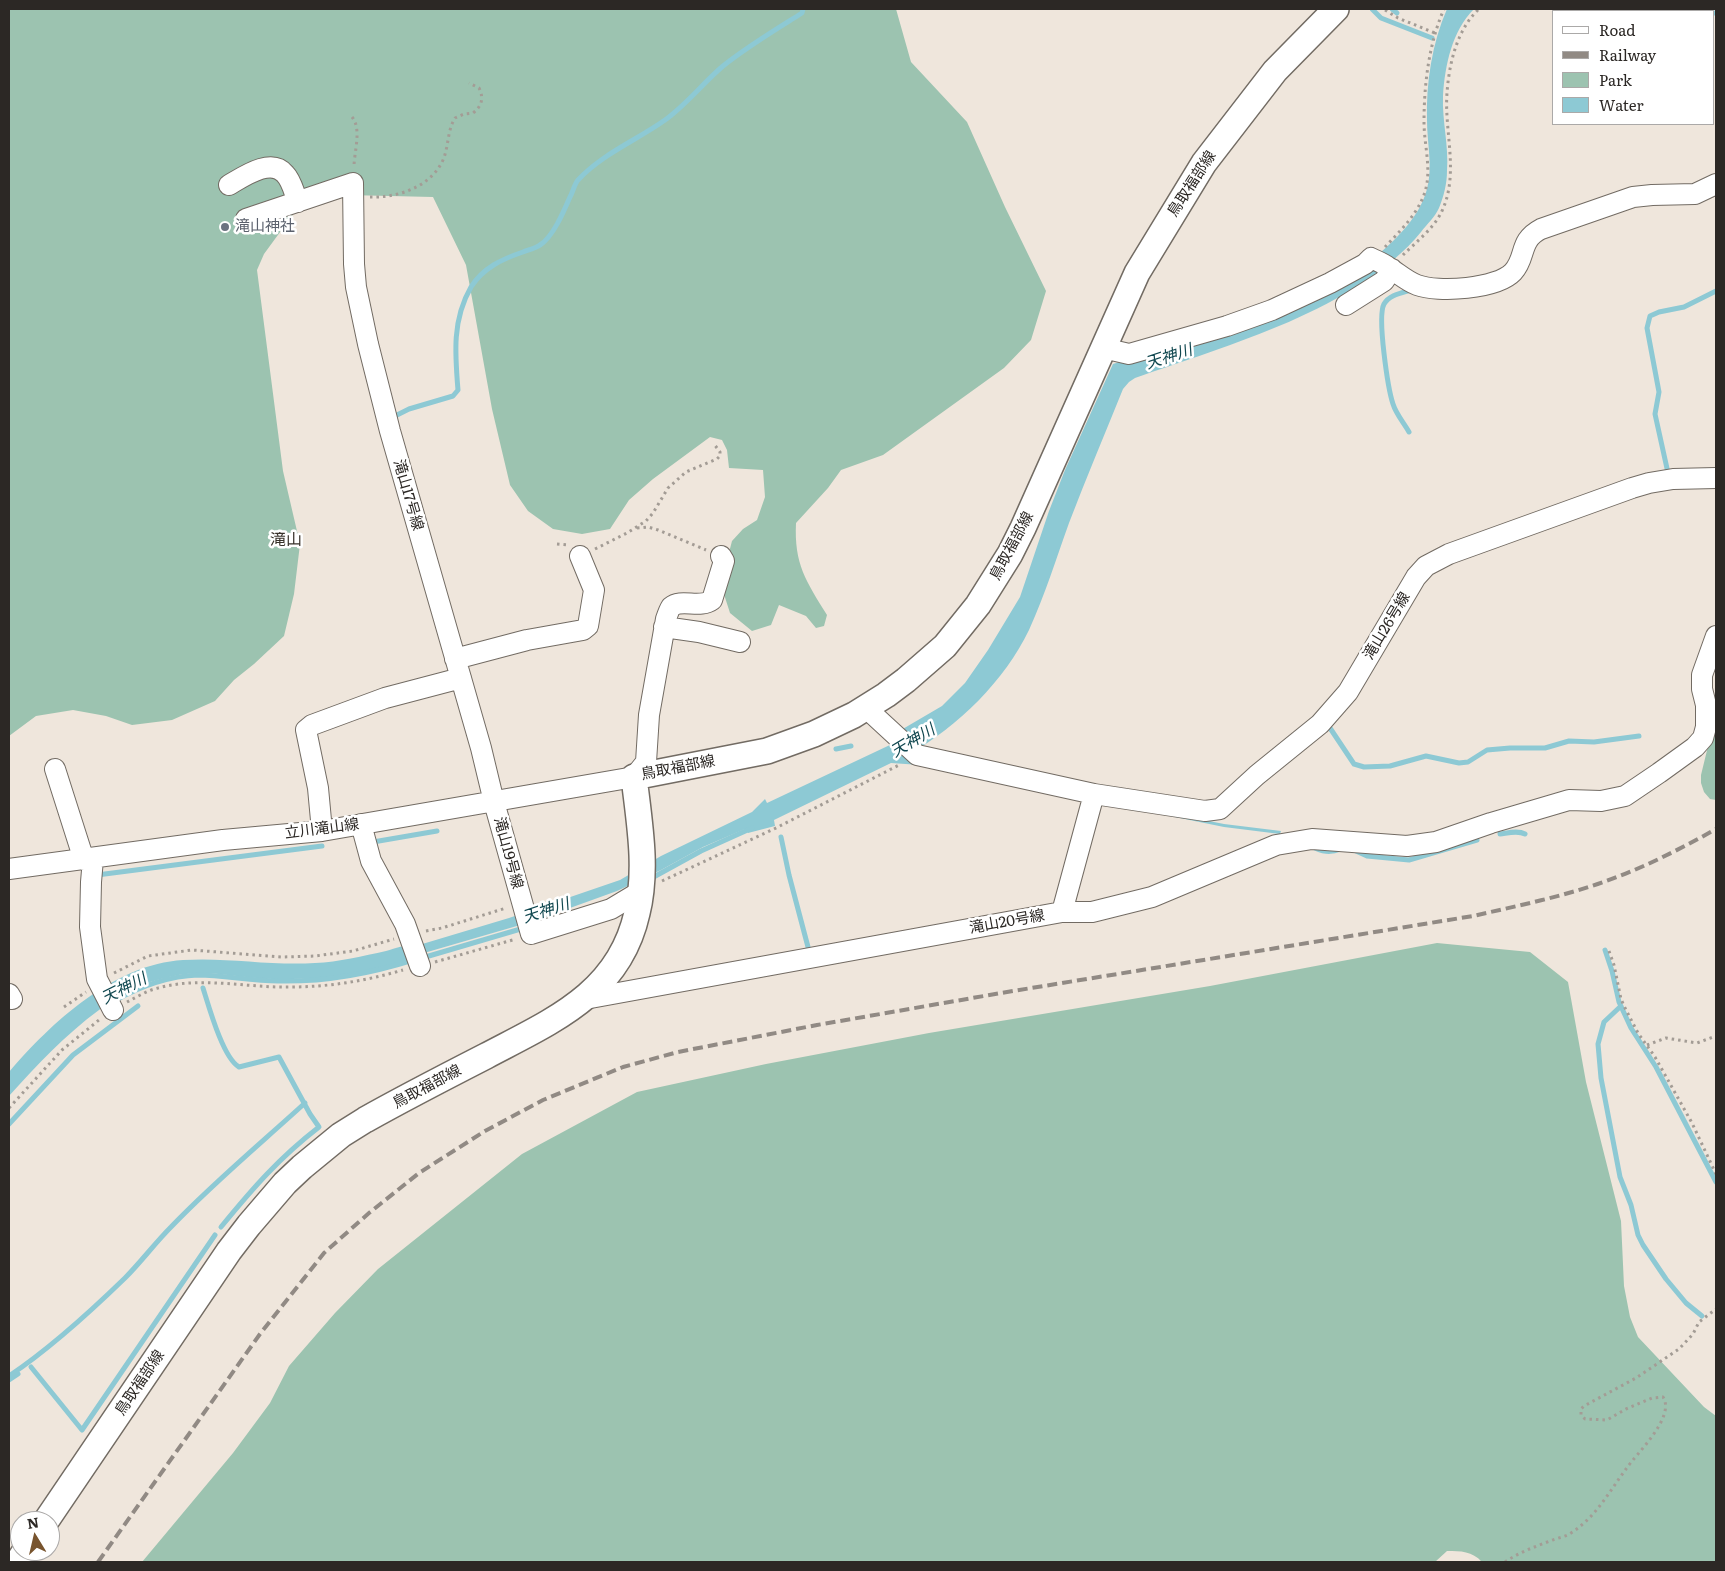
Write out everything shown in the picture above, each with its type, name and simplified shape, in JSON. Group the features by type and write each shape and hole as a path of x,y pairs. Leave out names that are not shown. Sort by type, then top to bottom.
{"main road":[{"name":"鳥取福部線","path":"53,1511 229,1251 266,1204 296,1172 328,1146 365,1120 539,1028 585,999 609,974 620,958 633,928 641,889 642,858 634,777 767,750 814,734 866,708 906,680 939,651 961,627 978,605 1010,554 1023,528 1137,273 1204,163 1275,71 1334,9"}],"street":[{"path":"229,185 259,170 268,167 278,167 289,178 298,202"},
{"path":"1103,348 1129,354 1227,326 1272,310 1330,283 1365,264 1381,263 1416,285 1427,288 1455,290 1483,285 1507,277 1513,272 1532,234 1542,229 1633,197 1695,194 1716,184"},
{"path":"246,219 298,202 354,191"},
{"name":"滝山17号線","path":"354,191 354,264 356,287 368,344 390,431 481,748 494,802"},
{"path":"1346,305 1384,281 1381,263"},
{"name":"滝山26号線","path":"1094,794 1205,811 1220,809 1257,775 1320,724 1348,692 1416,577 1426,566 1450,554 1649,482 1673,479 1716,478"},
{"path":"322,831 318,788 306,730 312,725 386,698 527,640 583,630 588,626 594,590 580,556"},
{"path":"634,777 646,762 649,715 664,627 671,607 678,603 703,604 712,600 724,561 720,556"},
{"path":"699,632 703,604"},
{"path":"664,627 699,632 740,642"},
{"path":"1062,912 1092,912 1152,897 1276,845 1312,839 1408,846 1436,842 1491,823 1569,800 1601,802 1625,796 1695,747 1703,738 1706,726 1706,705 1702,689 1702,675 1716,636"},
{"path":"866,708 915,754 1094,794"},
{"path":"55,769 88,859 91,882 90,927 100,985 112,1008"},
{"name":"立川滝山線","path":"9,869 223,840 322,831 634,777"},
{"name":"滝山20号線","path":"585,999 1062,912 1094,794"},
{"name":"滝山19号線","path":"494,802 531,934"},
{"path":"361,824 371,861 404,924 420,966"},
{"path":"531,934 611,908 641,889"}],"path":[{"path":"1444,9 1435,33 1427,76 1425,113 1427,184 1412,216 1381,250 1381,263 1394,264 1441,214 1448,193 1451,169 1447,93 1454,52 1462,31 1479,9"},
{"path":"1385,10 1398,18 1435,33"},
{"path":"352,117 356,122 357,128 354,191 376,198 412,189 423,183 443,160 448,134 455,118 473,113 481,104 482,98 479,88 468,83"},
{"path":"580,556 646,521 670,485 686,472 717,460 720,452 714,444"},
{"path":"634,528 648,527 658,530 720,556"},
{"path":"641,889 783,824 881,775 915,754"},
{"path":"64,1007 130,964 148,956 192,950 282,957 315,956 353,951 408,934 442,928 521,903"},
{"path":"9,1108 62,1050 91,1025 112,1008 156,988 183,982 205,981 290,987 333,986 420,966 531,934"},
{"path":"1609,951 1621,999 1638,1033 1647,1045 1692,1123 1716,1174"},
{"path":"1647,1045 1666,1038 1697,1043 1716,1036"},
{"path":"1504,1562 1515,1555 1570,1534 1595,1512 1655,1432 1665,1405 1663,1397 1657,1397 1626,1409 1607,1420 1585,1419 1581,1415 1581,1409 1636,1378 1679,1349 1693,1334 1699,1322 1716,1309"}],"green space":[{"path":"9,9 896,9 911,62 967,122 1005,207 1046,291 1031,340 1004,368 883,455 841,470 828,488 796,523 799,561 807,582 827,615 824,626 816,628 806,616 779,605 771,625 752,631 730,613 722,588 732,541 743,529 757,520 765,497 763,470 729,468 727,450 722,440 710,437 653,479 629,500 610,529 582,534 553,529 528,511 510,485 492,409 466,265 433,197 347,195 294,213 264,254 257,270 283,471 300,544 294,594 284,636 234,680 215,701 172,720 132,725 106,716 73,710 36,716 9,736"},
{"path":"1715,703 1716,800 1710,799 1704,792 1701,783"},
{"path":"1437,943 1530,952 1568,982 1586,1082 1621,1221 1624,1286 1630,1317 1638,1337 1704,1407 1716,1416 1716,1562 1482,1562 1470,1554 1447,1551 1435,1562 142,1562 233,1453 270,1403 289,1366 335,1313 378,1269 522,1154 637,1092 766,1064 929,1033 1210,986"}],"water":[{"name":"天神川","path":"1447,9 1474,9 1466,18 1455,38 1448,61 1443,96 1447,176 1442,199 1435,214 1421,232 1394,259 1362,283 1327,304 1249,338 1135,378 1129,382 1123,389 1075,506 1040,604 1019,649 1007,667 978,701 945,730 909,754 1138,807 1224,824 1281,831 1280,834 1224,827 920,765 891,763 774,820 775,826 748,833 745,829 703,847 617,891 534,921 424,953 388,966 350,975 311,978 272,979 197,973 163,978 138,986 118,996 63,1040 9,1096 9,1072 44,1034 86,999 109,984 133,972 157,964 183,960 200,959 298,964 351,959 406,946 419,945 509,918 620,880 661,856 752,812 765,799 767,803 892,744 901,730 942,706 965,683 988,650 1020,597 1065,470 1113,364 1148,353 1378,255 1414,217 1424,199 1429,181 1427,106 1429,78 1437,35"}],"waterway":[{"path":"394,420 393,417 409,409 453,396 458,390 456,363 458,325 465,299 481,274 500,261 536,247 545,241 558,223 578,180 587,171 598,162 665,120 723,66 802,13 803,9"},
{"path":"1372,9 1381,18 1432,38"},
{"path":"1392,9 1397,13"},
{"path":"1409,432 1396,411 1391,396 1384,353 1382,311 1384,304 1389,298 1411,290"},
{"path":"1668,473 1655,414 1659,392 1647,328 1650,316 1659,312 1684,307 1716,291"},
{"path":"1330,728 1354,764 1364,767 1390,766 1426,756 1459,763 1468,762 1487,750 1545,748 1569,741 1594,742 1639,736"},
{"path":"836,749 851,746"},
{"path":"650,879 701,851 752,828"},
{"path":"373,842 437,831"},
{"path":"1500,834 1516,832 1525,834"},
{"path":"781,837 808,947"},
{"path":"1356,851 1367,856 1409,860 1477,840"},
{"path":"97,875 322,846"},
{"path":"1311,846 1326,851 1341,849"},
{"name":"天神川","path":"422,958 524,928"},
{"path":"1605,950 1619,1002 1631,1028 1656,1067 1716,1182"},
{"name":"天神川","path":"114,1001 154,983 187,976 208,975 268,981 312,980 363,973 413,960"},
{"path":"203,988 217,1031 227,1054 233,1062 239,1067 279,1057 319,1127 291,1150 267,1174 221,1227"},
{"path":"9,1124 73,1055 138,1006"},
{"path":"1621,1006 1604,1022 1598,1044 1601,1078 1620,1177 1631,1205 1638,1235 1643,1245 1666,1279 1686,1303 1702,1316"},
{"path":"9,1376 69,1330 98,1304 137,1266 165,1233 203,1195 305,1103"},
{"path":"31,1367 82,1430 215,1235"},
{"path":"9,1380 18,1374"}],"railway":[{"path":"98,1562 260,1334 324,1253 369,1213 419,1173 485,1131 543,1100 623,1067 678,1052 817,1025 1007,992 1473,916 1509,908 1564,894 1617,877 1667,855 1716,829"}],"place":[{"name":"滝山神社","path":"225,227"}],"district":[{"name":"滝山","path":"286,540"}]}
